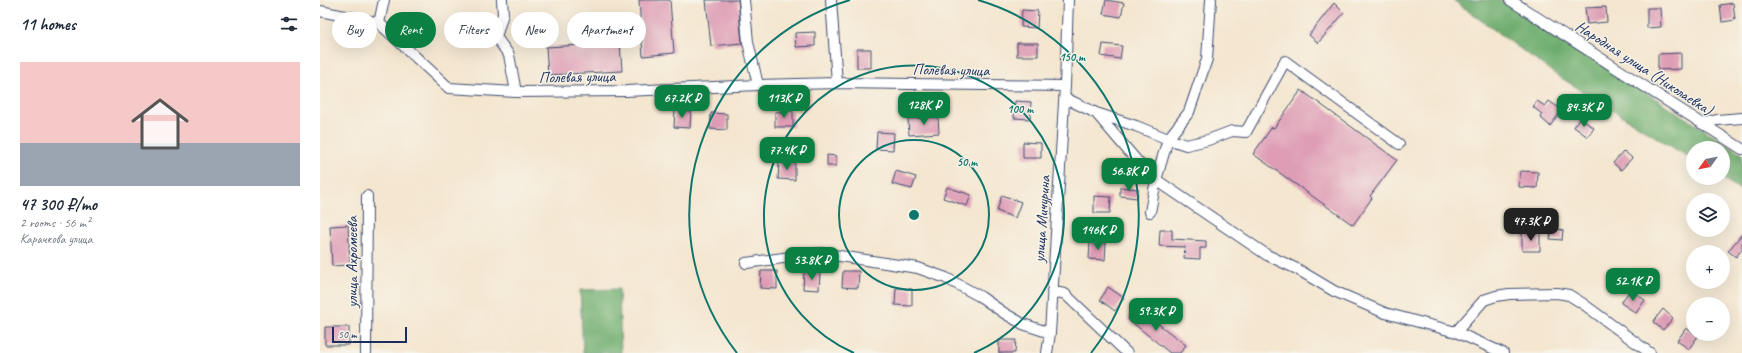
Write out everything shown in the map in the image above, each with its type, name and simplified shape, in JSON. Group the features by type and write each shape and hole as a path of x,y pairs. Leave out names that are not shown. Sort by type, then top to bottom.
{"street":[{"path":"320,11 379,23 384,0"},
{"name":"Полевая улица","path":"502,0 503,14 496,37 509,55 516,92"},
{"path":"744,0 748,42 758,85"},
{"path":"831,0 837,83"},
{"name":"улица Мичурина","path":"1047,353 1050,333 1065,98 1068,0"},
{"path":"1150,212 1156,180 1168,139 1189,112 1207,59 1211,0"},
{"name":"Народная улица (Николаевка)","path":"1510,0 1742,149"},
{"name":"Полевая улица","path":"379,23 449,88 516,92 626,91 837,83 1065,86"},
{"path":"1065,98 1096,113 1136,126 1186,146 1232,131 1246,132 1285,61 1399,144"},
{"path":"1096,113 1149,175 1267,255 1297,269 1334,291 1385,313 1456,332 1503,353"},
{"path":"1702,124 1717,120 1742,118"},
{"name":"улица Ахромеева","path":"366,353 367,196"},
{"path":"746,263 820,253 918,268 946,278 981,297 1004,313 1024,324 1050,333"},
{"path":"1052,291 1065,294 1127,353"},
{"path":"1456,332 1484,300 1509,294 1557,293 1569,295 1582,303 1650,353"}],"green space":[{"path":"1453,0 1501,0 1722,141 1686,141 1686,156 1555,74"},
{"path":"1730,146 1742,154 1742,191 1730,183"},
{"path":"619,289 621,353 583,353 580,290"}],"building":[{"path":"639,0 670,0 674,53 643,56 642,48 646,48 646,12 640,12"},
{"path":"706,0 738,0 742,43 711,46"},
{"path":"1106,0 1124,3 1121,17 1103,14"},
{"path":"1334,3 1344,13 1318,43 1309,35"},
{"path":"1733,3 1735,20 1722,22 1720,5"},
{"path":"1606,7 1607,22 1587,24 1585,8"},
{"path":"1647,8 1660,8 1661,27 1647,28"},
{"path":"1022,10 1038,11 1037,28 1021,27"},
{"path":"815,32 815,46 796,47 795,33"},
{"path":"1017,43 1038,43 1038,56 1017,56"},
{"path":"1103,44 1122,46 1120,59 1101,56"},
{"path":"559,46 567,46 567,48 620,48 622,71 548,75 546,48 559,48"},
{"path":"857,49 871,49 871,68 857,68"},
{"path":"1681,53 1681,69 1658,70 1658,54"},
{"path":"1301,90 1397,160 1370,196 1372,198 1353,225 1253,154"},
{"path":"1015,101 1031,102 1030,119 1014,118"},
{"path":"1537,101 1545,106 1549,101 1562,110 1550,126 1540,117 1542,114 1533,107"},
{"path":"675,110 691,111 690,128 674,127"},
{"path":"793,111 793,127 775,127 775,112"},
{"path":"711,113 727,114 727,130 710,129"},
{"path":"938,117 939,133 909,135 908,119"},
{"path":"1580,118 1594,128 1588,137 1574,127"},
{"path":"877,132 894,133 893,150 876,149"},
{"path":"1023,142 1041,143 1041,158 1023,158"},
{"path":"1624,151 1632,158 1621,170 1613,163"},
{"path":"827,155 836,156 836,166 827,166"},
{"path":"779,163 795,163 795,180 778,179"},
{"path":"896,171 916,177 912,189 892,184"},
{"path":"1520,171 1538,172 1537,188 1519,187"},
{"path":"947,187 971,195 967,206 943,198"},
{"path":"1120,187 1138,189 1137,198 1120,196"},
{"path":"1002,195 1021,202 1015,218 997,211"},
{"path":"1094,196 1111,197 1110,213 1094,213"},
{"path":"348,225 350,265 332,266 330,226"},
{"path":"1552,228 1563,230 1562,240 1550,239"},
{"path":"1160,230 1172,230 1172,239 1206,241 1206,248 1200,248 1200,259 1184,258 1185,247 1159,246"},
{"path":"1522,232 1540,233 1540,251 1522,251"},
{"path":"1742,234 1742,249 1736,257 1730,252 1730,249"},
{"path":"1090,242 1106,243 1105,260 1089,259"},
{"path":"761,271 777,271 777,289 760,288"},
{"path":"843,271 859,271 858,288 842,287"},
{"path":"804,272 820,273 819,290 803,289"},
{"path":"1108,287 1124,298 1115,311 1100,300"},
{"path":"896,288 912,289 912,306 895,305"},
{"path":"1630,290 1645,300 1636,313 1621,303"},
{"path":"1137,306 1186,345 1180,353 1170,353 1128,319"},
{"path":"1663,309 1673,318 1663,330 1653,322"},
{"path":"325,327 349,327 349,345 325,345"},
{"path":"1686,328 1686,341 1695,341 1689,349 1677,341"},
{"path":"999,340 1016,340 1015,353 999,353"}]}
